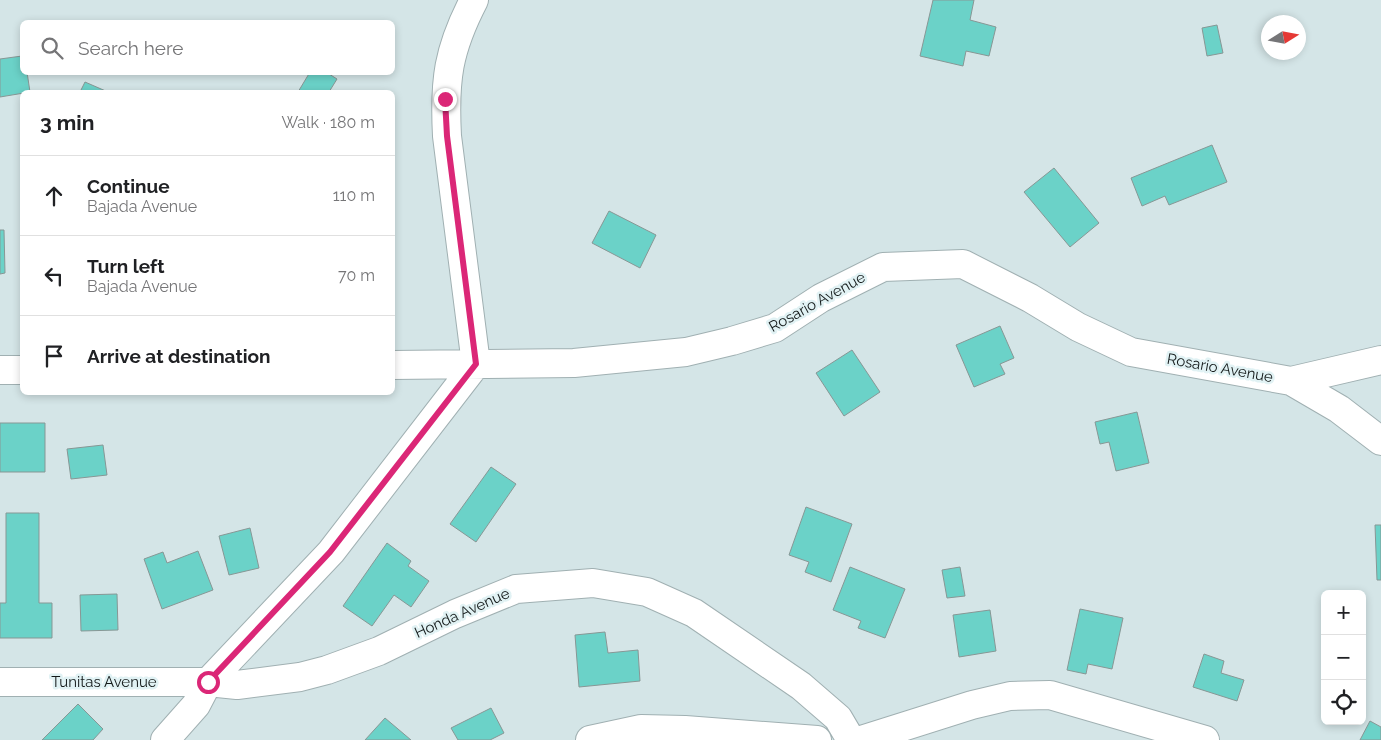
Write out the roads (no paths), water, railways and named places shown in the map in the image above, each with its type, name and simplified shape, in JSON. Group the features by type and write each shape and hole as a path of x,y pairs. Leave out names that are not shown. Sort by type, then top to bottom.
{"street":[{"path":"165,740 196,705 208,682 330,552 476,364 447,136 445,99 449,62 460,27 474,0"},
{"name":"Rosario Avenue","path":"395,365 574,363 686,352 774,328 821,298 883,267 963,264 1030,298 1078,327 1131,352 1291,381 1339,409 1381,441"},
{"path":"1291,381 1381,360"},
{"path":"0,370 20,370"},
{"name":"Honda Avenue","path":"208,682 237,685 300,677 370,655 455,614 516,589 593,583 648,592 694,613 801,686 838,718 851,740"},
{"name":"Tunitas Avenue","path":"0,682 208,682"},
{"path":"861,740 972,704 1010,696 1050,696 1205,740"},
{"path":"590,740 640,729 685,730 817,740"}]}
